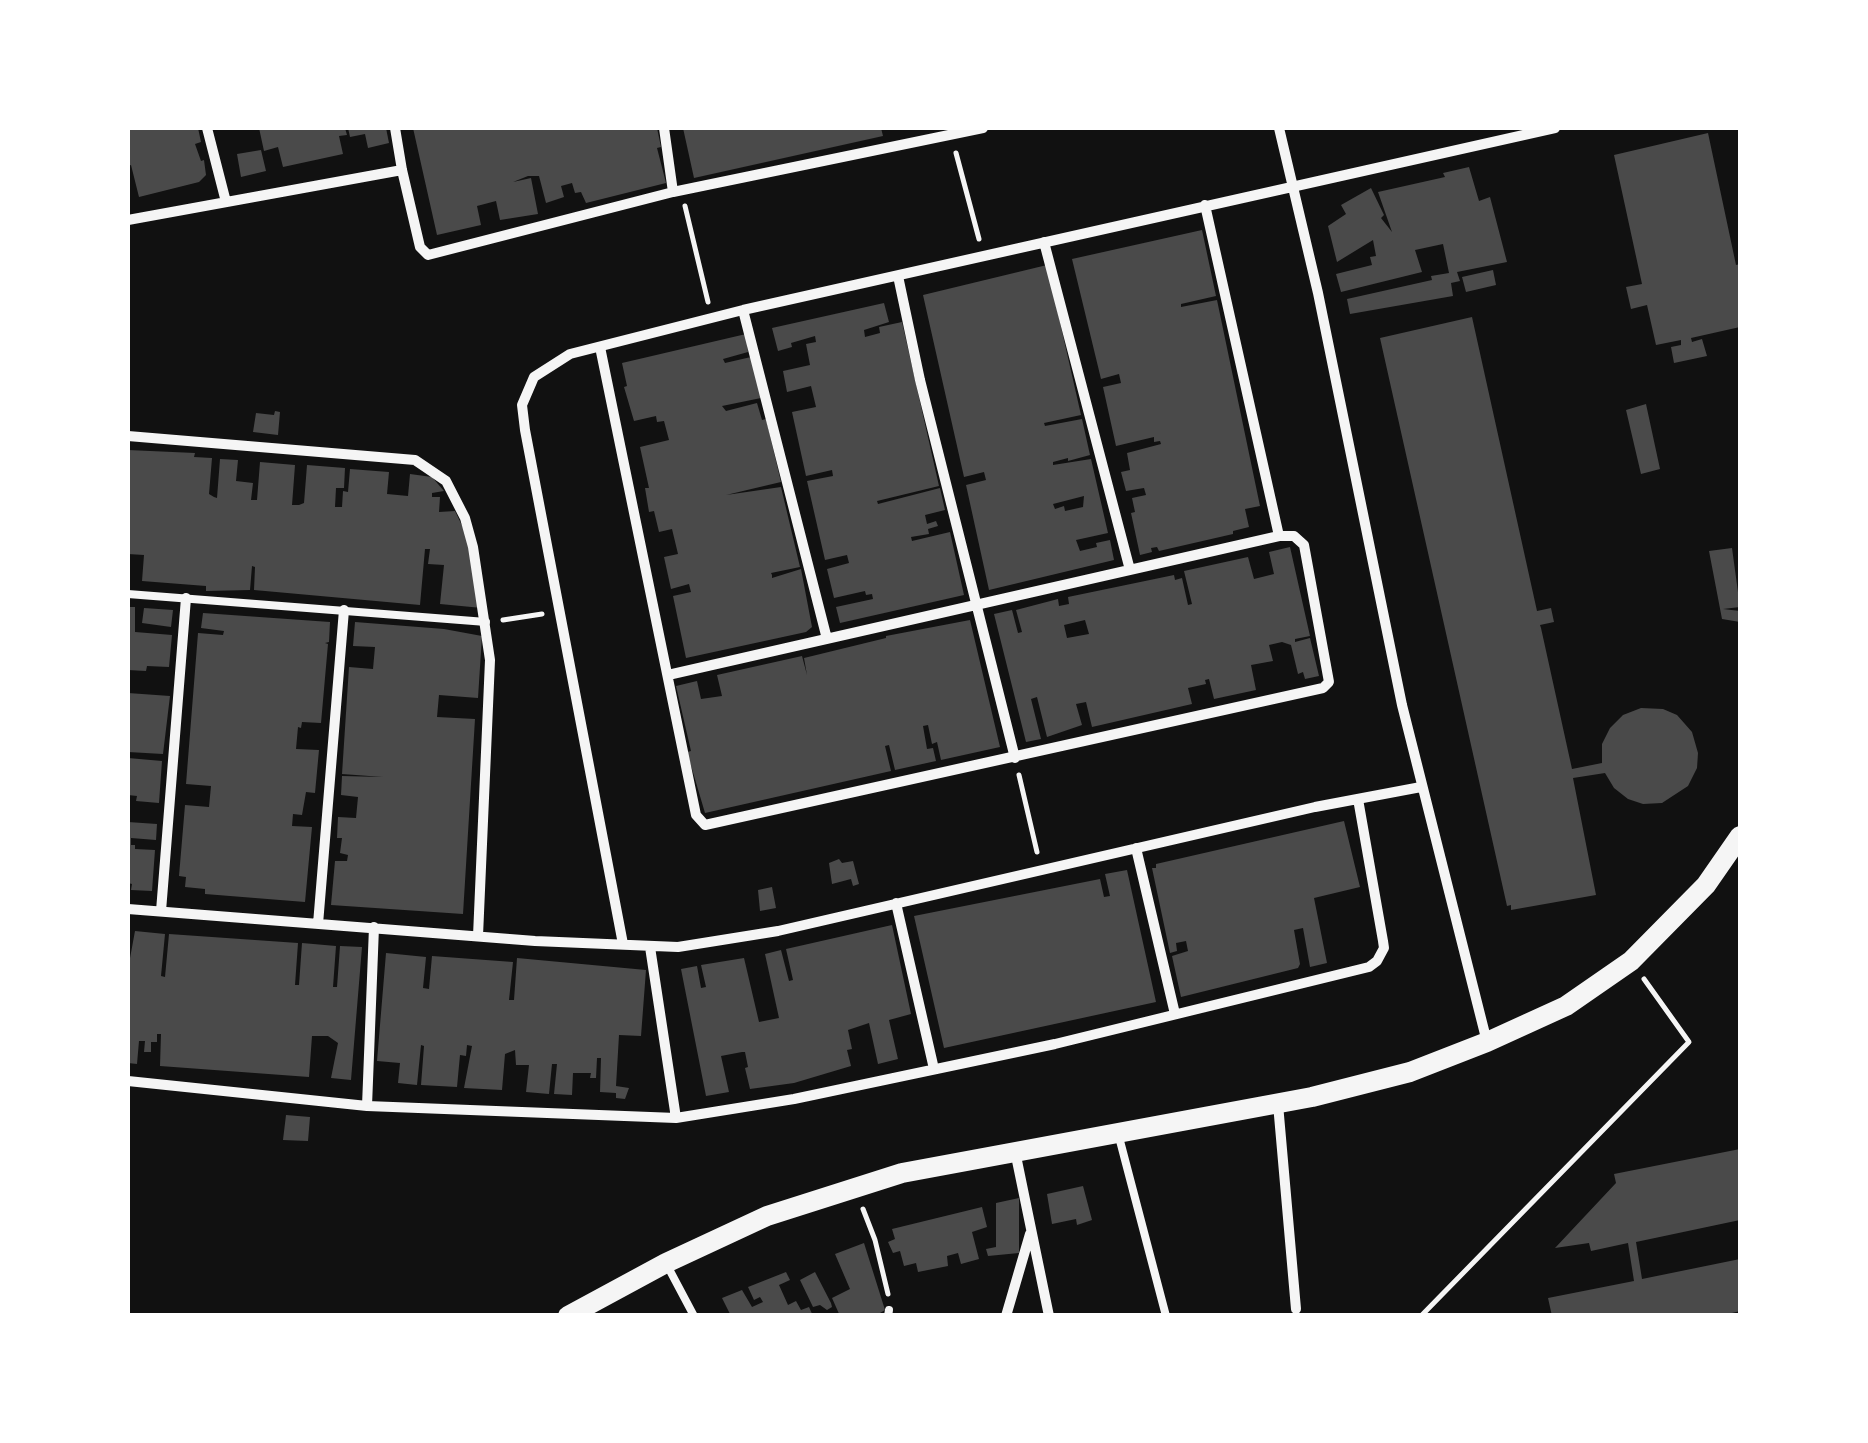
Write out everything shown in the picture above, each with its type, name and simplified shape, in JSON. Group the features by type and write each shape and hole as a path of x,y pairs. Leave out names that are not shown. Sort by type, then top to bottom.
{"main road":[{"path":"568,1316 666,1263 766,1216 854,1187 1015,1150 1278,1104 1410,1072 1487,1042 1566,1006 1630,961 1706,885 1740,836"}],"street":[{"path":"207,128 226,202"},
{"path":"395,128 420,248 428,255 674,192 984,128"},
{"path":"664,128 674,192"},
{"path":"910,128 914,143"},
{"path":"1279,128 1318,294 1421,787 1487,1042"},
{"path":"623,944 522,405 534,377 546,366 570,354 744,310 1554,128"},
{"path":"128,220 402,170"},
{"path":"1205,205 1279,536"},
{"path":"1044,242 1130,570"},
{"path":"898,276 920,380 1015,758"},
{"path":"744,310 828,638"},
{"path":"600,346 668,675 700,820 712,826 1329,684 1304,545 1294,536 1279,536 668,675"},
{"path":"128,436 370,454 423,462 446,481 465,518 478,569 490,660 478,936"},
{"path":"161,912 186,598"},
{"path":"318,924 344,610"},
{"path":"128,909 650,947 728,941 1421,787"},
{"path":"128,1081 367,1106 676,1118 705,1116 934,1070 1369,967 1381,956 1383,940 1358,799"},
{"path":"1136,848 1175,1014"},
{"path":"896,902 934,1070"},
{"path":"367,1106 374,927"},
{"path":"650,947 676,1118"},
{"path":"1278,1104 1296,1312"},
{"path":"1015,1150 1050,1316"},
{"path":"1006,1316 1030,1233"}],"lane":[{"path":"128,594 486,622"},
{"path":"1118,1132 1166,1316"},
{"path":"666,1263 694,1316"}],"path":[{"path":"951,135 984,258"},
{"path":"674,192 684,204 712,319"},
{"path":"486,622 558,612"},
{"path":"1015,758 1042,870"},
{"path":"1422,1316 1689,1042 1630,961"},
{"path":"854,1187 887,1281 888,1313"}],"building":[{"path":"128,128 198,128 201,142 195,144 201,161 204,160 206,175 199,182 139,197 131,165 128,166"},
{"path":"259,128 345,128 347,135 339,136 343,154 283,167 278,147 264,151"},
{"path":"348,128 386,128 389,143 368,148 365,134 350,137"},
{"path":"413,128 657,128 661,147 657,148 666,183 586,203 581,192 575,193 572,183 561,186 564,197 546,203 539,176 528,176 513,182 531,178 538,214 500,220 496,201 477,206 481,225 437,235"},
{"path":"683,128 881,128 883,136 694,178"},
{"path":"1708,133 1736,265 1740,264 1740,327 1691,338 1692,342 1702,339 1707,356 1674,363 1671,347 1681,345 1681,340 1656,345 1647,305 1631,309 1626,287 1642,284 1614,155"},
{"path":"261,150 266,171 241,177 237,154"},
{"path":"1469,167 1479,201 1490,197 1507,262 1457,272 1460,281 1451,283 1453,296 1350,314 1347,299 1449,273 1443,244 1415,250 1422,272 1341,292 1336,274 1372,265 1370,257 1376,256 1373,240 1337,262 1328,226 1346,214 1341,205 1371,188 1384,215 1381,218 1392,232 1378,192 1445,177 1443,173"},
{"path":"1202,230 1216,296 1181,307 1217,300 1260,506 1245,509 1249,527 1233,534 1159,551 1157,547 1151,548 1152,552 1140,555 1131,513 1135,512 1132,498 1146,495 1144,488 1126,491 1121,472 1130,470 1127,453 1161,444 1154,442 1154,437 1116,446 1103,387 1121,383 1119,374 1101,379 1072,259"},
{"path":"1047,265 1081,415 1044,423 1045,426 1082,419 1090,455 1053,465 1091,459 1108,533 1076,540 1080,551 1110,540 1114,560 989,590 966,485 986,480 984,472 964,477 923,295","holes":["1084,496 1083,507 1065,511 1064,506 1055,509 1053,504"]},
{"path":"1493,270 1496,285 1466,292 1462,277"},
{"path":"884,303 889,322 864,330 865,337 880,333 879,327 902,322 939,486 877,501 878,504 940,488 945,510 925,515 927,524 936,521 938,526 928,529 929,534 911,537 912,541 950,532 964,595 840,623 836,607 873,599 865,591 834,598 827,569 849,563 847,555 825,560 807,481 833,476 832,470 806,476 792,412 816,407 811,386 787,392 783,371 810,365 806,344 816,342 815,336 778,351 772,328"},
{"path":"1472,317 1537,611 1551,608 1554,622 1540,625 1572,769 1602,763 1602,744 1610,728 1623,715 1641,708 1663,709 1677,715 1692,732 1698,753 1697,768 1688,786 1662,803 1643,804 1628,799 1614,788 1605,773 1573,778 1596,895 1511,910 1511,905 1507,906 1380,338"},
{"path":"746,334 748,352 723,359 725,363 751,357 761,398 722,406 726,411 757,403 762,420 766,419 781,482 726,495 781,487 800,567 771,573 772,578 801,569 812,627 806,632 686,658 673,596 691,592 689,584 671,589 664,557 678,554 672,529 659,532 654,511 649,512 645,488 649,488 640,447 669,440 664,421 657,422 656,416 634,421 622,363"},
{"path":"1646,404 1660,469 1641,474 1626,410"},
{"path":"275,411 280,412 278,435 253,432 256,413 274,415"},
{"path":"128,450 195,453 194,457 212,458 209,494 217,498 220,459 238,460 236,481 253,483 251,500 257,500 260,462 295,465 292,505 304,503 307,465 345,468 344,488 336,488 335,507 342,507 343,491 348,492 350,469 389,472 387,494 408,496 410,474 432,477 444,491 432,493 432,497 440,497 439,512 455,511 470,542 482,608 440,604 444,565 428,564 430,549 425,549 420,605 254,590 252,566 250,590 206,591 206,586 142,581 144,555 128,554"},
{"path":"1290,547 1310,636 1295,642 1310,638 1319,676 1305,679 1303,672 1298,674 1291,645 1282,642 1269,645 1273,661 1251,665 1256,690 1214,699 1209,679 1206,684 1188,688 1192,704 1092,727 1086,702 1076,704 1082,725 1047,737 1037,697 1031,699 1041,739 1026,742 994,614 1012,610 1018,633 1022,632 1016,610 1058,599 1059,606 1069,604 1068,597 1174,575 1175,580 1182,578 1188,605 1192,604 1184,571 1248,557 1254,579 1274,574 1269,552","holes":["1085,620 1089,634 1067,638 1064,625"]},
{"path":"1732,548 1740,607 1723,609 1740,611 1740,622 1722,619 1709,551"},
{"path":"128,607 135,607 135,632 172,635 169,667 128,670"},
{"path":"144,608 173,610 171,627 142,623"},
{"path":"203,613 330,622 329,642 325,643 328,644 321,723 302,722 296,749 319,750 315,793 306,792 302,815 293,814 292,826 312,827 305,902 205,894 205,889 185,887 186,877 179,876 185,805 209,807 211,786 186,784 198,633 223,635 224,631 201,628"},
{"path":"970,620 1000,747 941,760 928,725 923,726 927,749 933,748 936,761 895,770 889,745 885,746 891,771 705,813 687,752 691,751 676,686 697,681 701,699 722,696 717,675 802,656 807,675 804,658 886,636"},
{"path":"355,622 482,636 478,698 439,695 437,717 475,719 463,914 331,905 335,861 347,861 348,855 340,853 338,817 356,818 358,797 341,795 342,776 383,777 342,774 349,667 373,669 375,647 353,646"},
{"path":"128,693 170,696 163,754 128,752"},
{"path":"128,758 162,761 159,803 136,801 137,796 128,795"},
{"path":"1344,821 1360,887 1314,898 1327,963 1310,967 1303,928 1294,930 1298,968 1181,997 1172,956 1188,951 1186,941 1176,943 1177,951 1170,953 1152,868"},
{"path":"128,822 157,824 156,840 131,838 135,849 155,850 152,891 131,890 132,884 128,883"},
{"path":"839,859 842,863 853,861 859,884 853,886 851,879 832,884 829,863"},
{"path":"1127,870 1156,1002 944,1048 914,916 1100,879 1104,897 1110,896 1105,874"},
{"path":"772,887 776,908 760,911 758,890"},
{"path":"892,925 911,1014 889,1020 898,1059 878,1064 869,1023 848,1030 851,1066 794,1083 750,1089 745,1052 721,1056 729,1092 706,1096 681,969 697,966 701,988 706,987 701,965 744,958 759,1022 779,1018 765,954 781,950 789,981 793,980 786,949"},
{"path":"135,931 165,934 161,976 165,977 169,934 298,943 295,985 299,985 302,943 336,946 333,987 337,987 340,946 362,947 351,1080 331,1078 338,1043 328,1036 312,1036 309,1077 160,1066 161,1034 157,1034 157,1042 151,1042 151,1052 144,1052 145,1041 139,1041 137,1064 128,1063 128,969"},
{"path":"386,953 426,957 423,988 429,989 432,956 513,962 509,1000 514,1000 517,958 646,970 641,1036 619,1035 616,1086 629,1088 625,1099 616,1098 616,1093 600,1092 601,1058 597,1058 596,1078 590,1078 591,1073 573,1073 572,1095 554,1094 557,1064 552,1064 549,1094 526,1092 529,1065 516,1065 515,1050 505,1054 502,1090 464,1088 472,1046 467,1045 466,1056 460,1055 457,1087 421,1085 421,1045 417,1085 398,1083 400,1063 377,1061"},
{"path":"286,1115 310,1117 308,1141 283,1140"},
{"path":"1740,1149 1740,1220 1636,1242 1642,1279 1740,1259 1740,1311 1720,1316 1552,1316 1548,1298 1634,1281 1628,1243 1591,1251 1589,1243 1555,1248 1616,1183 1614,1174"},
{"path":"1083,1186 1092,1220 1077,1225 1076,1219 1052,1224 1047,1194"},
{"path":"1019,1198 1019,1253 988,1256 986,1249 996,1247 996,1203"},
{"path":"982,1207 987,1227 972,1232 979,1259 961,1264 958,1253 947,1256 948,1266 918,1272 916,1263 904,1266 900,1251 893,1253 888,1242 895,1239 892,1229"},
{"path":"864,1243 885,1310 875,1316 840,1316 832,1298 850,1289 835,1254"},
{"path":"786,1272 790,1280 779,1285 788,1305 796,1301 801,1310 809,1307 813,1316 731,1316 722,1298 742,1290 752,1307 763,1302 760,1297 754,1300 748,1287"},
{"path":"815,1272 831,1303 827,1310 820,1305 813,1307 800,1280"}]}
